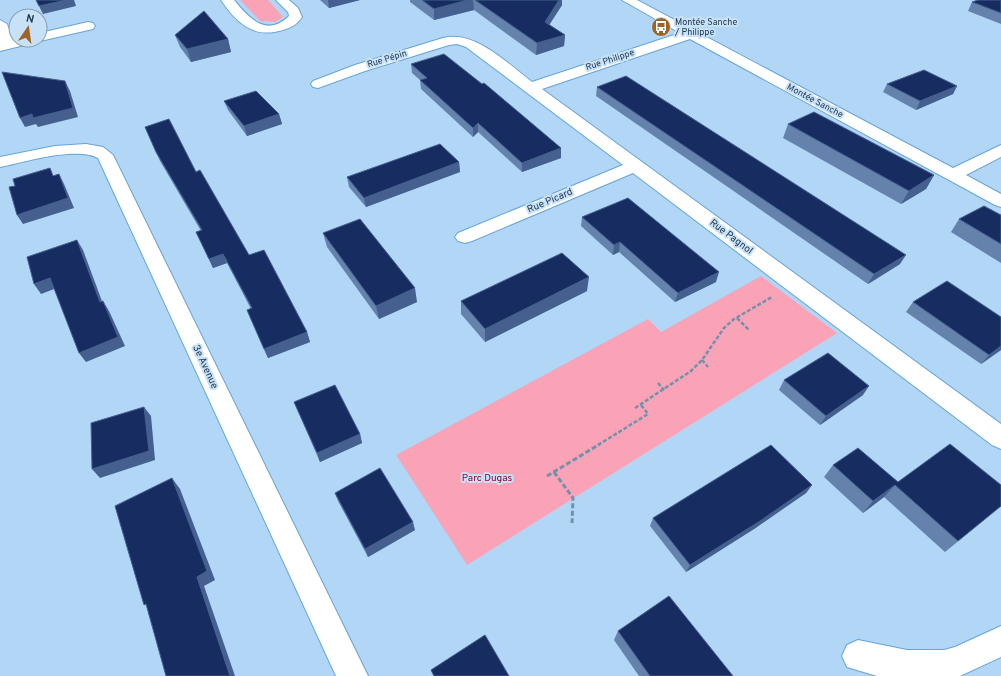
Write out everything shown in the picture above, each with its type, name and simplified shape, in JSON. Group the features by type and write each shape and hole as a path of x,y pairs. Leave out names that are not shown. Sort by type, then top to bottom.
{"street":[{"path":"228,0 249,24 262,28 282,26 292,21 296,17 294,11 282,0"},
{"name":"Montée Sanche","path":"628,0 1001,201"},
{"path":"0,24 4,46"},
{"path":"48,35 88,26"},
{"name":"Rue Philippe","path":"530,88 691,34"},
{"name":"Rue Pagnol","path":"458,40 471,44 1001,438"},
{"name":"Rue Pépin","path":"318,84 402,54 458,40"},
{"name":"3e Avenue","path":"0,162 71,150 95,150 105,155 352,676"},
{"path":"952,175 1001,150"},
{"name":"Rue Picard","path":"465,237 636,166"},
{"path":"858,656 911,666 937,666 955,662 1001,641"}],"path":[{"path":"636,408 691,371 702,360 724,328 736,318 776,295"},
{"path":"736,318 749,330"},
{"path":"702,360 708,367"},
{"path":"658,383 664,390"},
{"path":"547,476 648,414 641,405"},
{"path":"554,472 573,498 574,506 572,523"}],"green space":[{"path":"240,0 268,0 283,17 275,22 260,21"},
{"name":"Parc Dugas","path":"761,276 837,333 467,565 396,455 648,319 661,332"}],"building":[{"path":"36,0 67,0 39,6"},
{"path":"422,0 468,0 434,9"},
{"path":"475,0 559,0 545,22 565,35 537,43"},
{"path":"978,0 1001,0 1001,13 972,2"},
{"path":"204,11 228,39 187,49 175,35"},
{"path":"444,54 482,84 484,83 561,148 522,163 478,123 473,128 420,80 427,78 411,64"},
{"path":"924,70 957,86 920,101 887,84"},
{"path":"2,72 65,81 73,108 33,118 32,114 20,118"},
{"path":"626,76 906,255 874,274 597,87"},
{"path":"256,91 279,114 244,126 224,101"},
{"path":"814,112 934,175 909,191 788,124"},
{"path":"169,119 196,172 200,170 249,255 264,250 307,332 264,349 247,310 252,308 223,254 209,259 196,232 202,230 156,152 145,127"},
{"path":"440,144 459,162 364,198 347,177"},
{"path":"50,168 53,176 59,174 68,198 17,215 9,187 15,186 13,179"},
{"path":"628,198 719,272 678,293 620,242 614,245 582,217"},
{"path":"984,206 1001,215 1001,244 959,219"},
{"path":"360,219 415,288 376,306 323,233"},
{"path":"77,240 100,302 103,301 118,337 79,353 50,278 34,284 27,257"},
{"path":"562,253 589,277 485,329 461,301"},
{"path":"947,281 1001,317 1001,346 989,355 913,302"},
{"path":"828,353 869,386 826,416 784,380"},
{"path":"335,385 360,434 317,453 294,402"},
{"path":"144,407 149,451 92,469 91,423"},
{"path":"950,444 1001,485 1001,506 958,541 895,485 873,501 833,465 858,448 898,482"},
{"path":"771,445 812,485 760,521 690,565 653,518"},
{"path":"380,468 413,522 365,549 335,493"},
{"path":"172,478 207,571 197,577 230,676 166,676 146,604 144,605 115,506"},
{"path":"669,596 733,676 650,676 618,631"},
{"path":"485,635 509,676 434,676 431,670"}],"place":[{"name":"Montée Sanche / Philippe","path":"661,27"}]}
